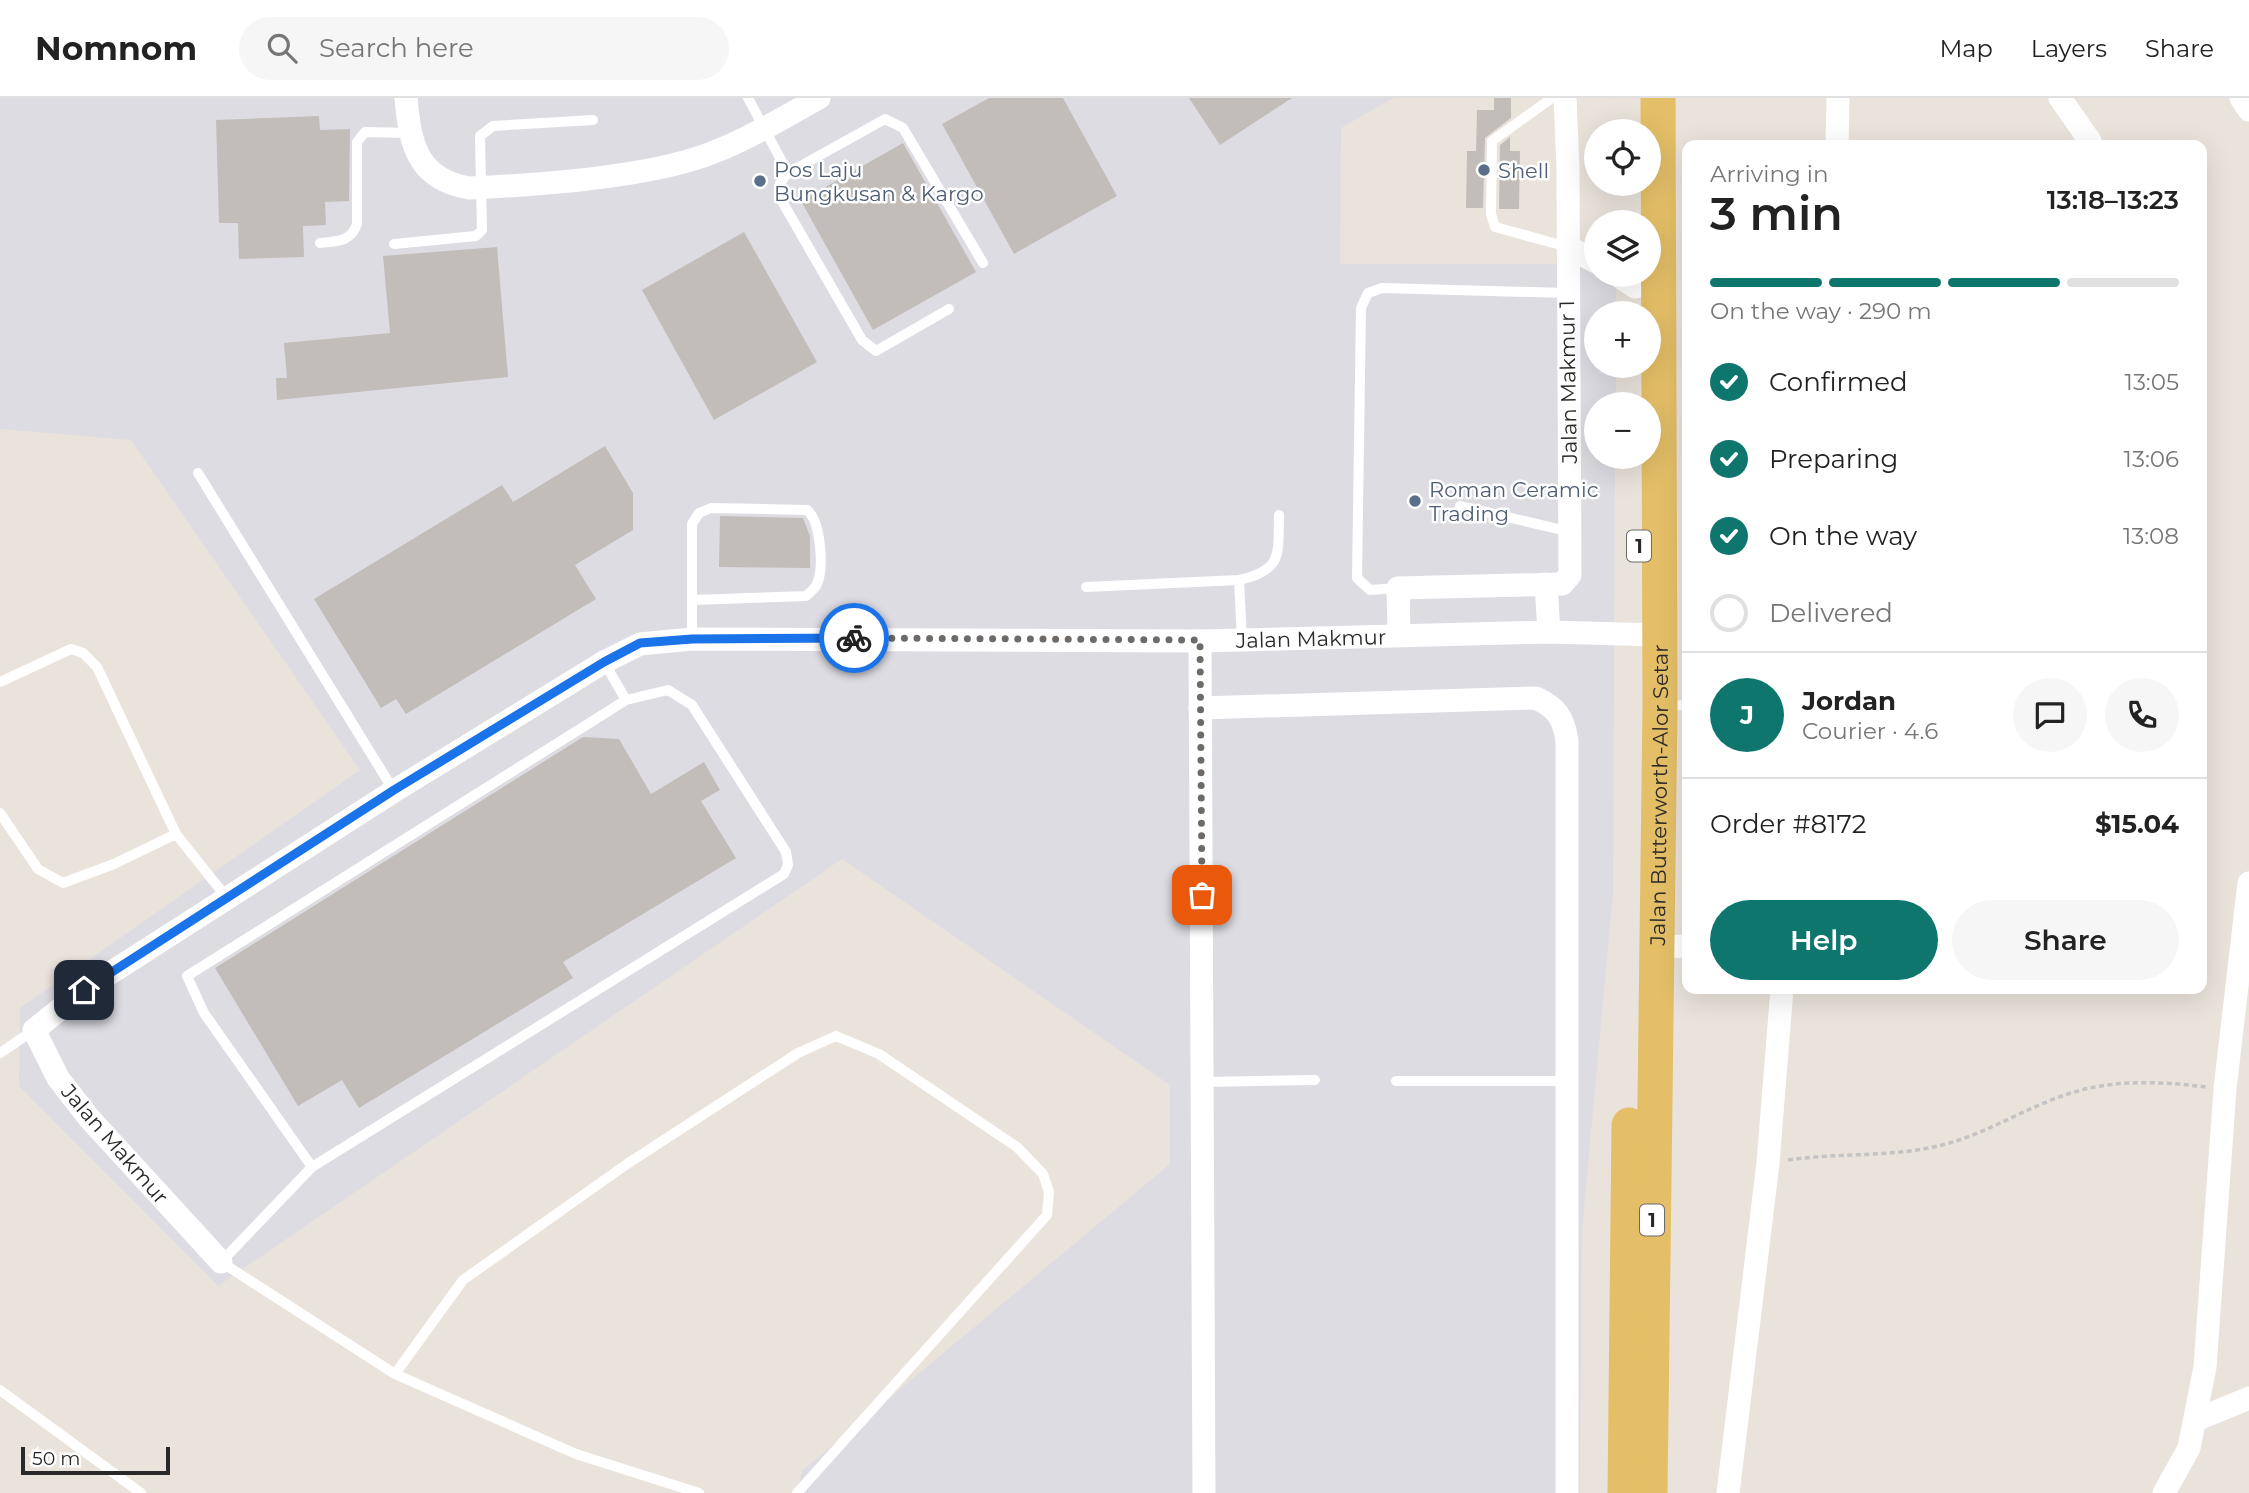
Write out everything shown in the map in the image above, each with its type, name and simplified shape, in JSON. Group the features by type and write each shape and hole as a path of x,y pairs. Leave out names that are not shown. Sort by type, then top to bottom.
{"main road":[{"path":"1633,98 1634,119"},
{"name":"Jalan Butterworth-Alor Setar","path":"1644,1492 1625,1369 1649,635 1658,98"},
{"name":"Jalan Butterworth-Alor Setar","path":"1638,469 1649,635 1674,705 1671,947 1644,1492"}],"street":[{"path":"406,98 413,149 433,173 452,185 483,187 612,175 674,163 717,151 819,98"},
{"name":"Jalan Makmur 1","path":"1546,584 1562,584 1570,575 1568,247 1564,98"},
{"path":"1837,140 1838,98"},
{"path":"2060,98 2089,140"},
{"path":"2241,98 2249,110"},
{"path":"1568,247 1584,256"},
{"path":"1399,635 1398,588 1546,584 1549,632"},
{"name":"Jalan Makmur","path":"221,1262 89,1118 58,1078 34,1030 84,990 394,790 604,662 640,643 692,639 1200,640 1549,632 1649,635"},
{"path":"1200,640 1204,1493"},
{"path":"1200,708 1536,698 1552,705 1563,720 1567,740 1567,1493"},
{"path":"2164,1493 2189,1448 2196,1420 2212,1303 2225,1089 2249,883"},
{"path":"1728,1493 1768,1163 1782,994"},
{"path":"2196,1420 2249,1398"}],"lane":[{"path":"748,98 788,173"},
{"path":"1552,98 1492,141 1491,214 1495,227 1568,247"},
{"path":"949,309 876,351 870,347 862,340 783,203 780,183 788,173 885,119 894,121 904,128 983,263"},
{"path":"394,244 477,236 482,230 480,136 484,131 493,126 593,120"},
{"path":"320,243 347,239 357,223 357,142 360,135 365,132 409,133"},
{"path":"1398,588 1370,590 1357,578 1361,308 1368,293 1382,288 1567,293"},
{"path":"198,473 394,790"},
{"path":"1460,506 1571,532"},
{"path":"692,600 806,596 817,587 820,575 818,527 814,516 807,510 780,509 711,508 699,513 692,524 692,600 692,639"},
{"path":"1086,586 1239,580 1260,575 1274,564 1279,553 1279,515"},
{"path":"1239,580 1242,639"},
{"path":"0,682 71,649 83,653 97,667 176,834 227,898"},
{"path":"604,662 626,700"},
{"path":"312,1167 204,1013 187,976 626,700 668,690 692,705 786,852 788,865 784,874 312,1167 221,1262 395,1374 576,1454 699,1493"},
{"path":"0,813 38,869 63,883 114,864 176,834"},
{"path":"0,1054 34,1030"},
{"path":"395,1374 463,1280 639,1156 798,1053 836,1036 879,1054 1017,1147 1043,1174 1049,1192 1046,1215 797,1493"},
{"path":"1203,1082 1315,1080"},
{"path":"1396,1081 1567,1082"},
{"path":"0,1390 141,1493"}],"path":[{"path":"1768,1163 1933,1147 1975,1134 2065,1095 2092,1088 2155,1081 2225,1089"}],"shaded area":[{"path":"0,98 1393,98 1341,128 1340,264 1584,264 1584,287 1616,287 1616,301 1584,301 1584,378 1616,378 1616,392 1584,392 1584,469 1615,469 1613,893 1582,1230 1580,1493 798,1493 802,1471 1170,1164 1170,1085 842,859 218,1286 19,1086 20,1008 360,770 131,440 0,429"}],"building":[{"path":"989,98 1063,98 1117,196 1014,254 942,124"},
{"path":"1189,98 1292,98 1220,145"},
{"path":"1494,98 1511,98 1511,118 1485,138 1483,208 1466,208 1467,151 1476,151 1477,110 1494,110"},
{"path":"319,116 320,130 350,129 349,201 325,202 326,225 303,226 304,257 239,259 238,223 219,223 216,120"},
{"path":"1510,137 1510,151 1520,151 1519,209 1499,209 1500,145"},
{"path":"903,143 976,272 873,330 801,201"},
{"path":"744,232 817,362 714,420 642,290"},
{"path":"497,247 508,377 277,400 276,378 287,378 284,343 390,333 383,256"},
{"path":"605,446 633,493 633,530 575,565 596,599 406,714 396,699 381,708 314,599 502,485 513,502"},
{"path":"720,516 803,518 810,536 810,568 719,567"},
{"path":"583,737 619,739 651,794 704,762 720,790 701,801 736,858 563,962 573,978 359,1108 342,1080 298,1106 215,968"}],"way so far":[{"path":"854,638 1200,640 1202,895"}],"place":[{"name":"Shell","path":"1484,170"},
{"name":"Pos Laju Bungkusan & Kargo","path":"760,181"},
{"name":"Roman Ceramic Trading","path":"1415,501"}],"route":[{"path":"84,990 394,790 604,662 640,643 692,639 854,638"}]}
